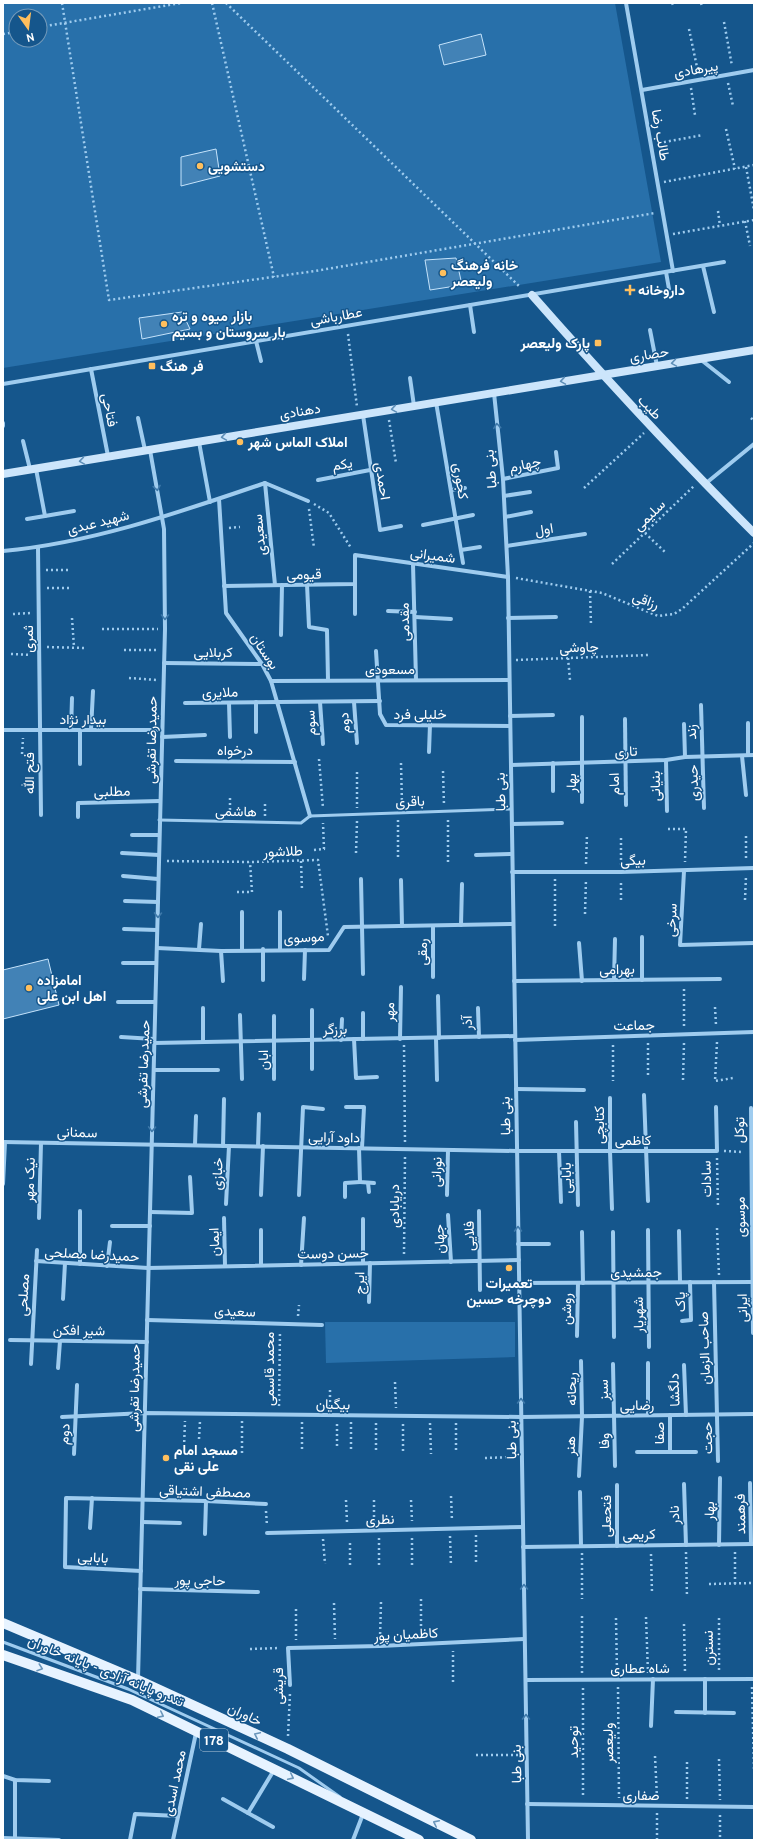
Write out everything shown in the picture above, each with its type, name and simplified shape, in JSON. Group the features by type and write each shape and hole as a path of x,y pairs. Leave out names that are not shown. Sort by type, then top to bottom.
{"main road":[{"name":"طیب","path":"530,295 702,482 754,533"},
{"name":"حصاری","path":"602,375 754,350"},
{"name":"دهنادی","path":"3,474 602,375"},
{"name":"خاوران","path":"3,1624 138,1680 288,1749 471,1840"},
{"name":"178","path":"3,1655 132,1700 419,1840"}],"street":[{"name":"طالب رضا","path":"626,3 673,271"},
{"name":"پیرهادی","path":"642,90 754,70"},
{"name":"عطارباشی","path":"3,384 724,262"},
{"path":"703,266 714,312"},
{"path":"666,272 669,289"},
{"path":"470,305 474,332"},
{"path":"650,330 657,366"},
{"path":"256,341 261,361"},
{"path":"700,359 730,382"},
{"name":"فتاحی","path":"91,369 108,456"},
{"path":"410,378 414,406"},
{"name":"بنی طبا","path":"494,393 503,479 508,577 528,1840"},
{"name":"کجوری","path":"436,402 463,563"},
{"name":"احمدی","path":"361,415 380,530 401,526"},
{"name":"حمیدرضا تفرشی","path":"138,418 147,450 164,529 165,629 138,1680"},
{"path":"23,441 33,469 45,516"},
{"path":"199,441 210,502"},
{"path":"702,482 754,444"},
{"name":"چهارم","path":"503,479 558,468 556,452"},
{"name":"یکم","path":"318,480 370,470"},
{"path":"162,517 264,483 308,501"},
{"name":"سعیدی","path":"264,483 275,585"},
{"path":"451,490 465,488"},
{"path":"504,496 530,492"},
{"name":"بوستان","path":"219,499 226,613 262,664 271,681 310,816"},
{"path":"27,519 74,511"},
{"path":"505,517 531,512"},
{"path":"423,525 473,515"},
{"name":"شهید عبدی","path":"3,551 38,548 162,517"},
{"name":"اول","path":"507,546 585,534"},
{"path":"461,550 480,547"},
{"name":"ثمری","path":"38,548 40,730"},
{"path":"355,555 355,614"},
{"name":"شمیرانی","path":"355,555 508,577"},
{"name":"مقدمی","path":"414,564 416,680"},
{"path":"306,584 309,627 327,630 328,680"},
{"name":"قیومی","path":"224,586 355,584"},
{"path":"281,635 282,585"},
{"path":"388,610 451,619"},
{"path":"508,618 556,617"},
{"path":"376,651 380,701"},
{"name":"کربلایی","path":"164,663 262,664"},
{"name":"مسعودی","path":"271,681 509,680"},
{"path":"91,730 93,691"},
{"path":"71,730 72,698"},
{"name":"خلیلی فرد","path":"277,702 380,701 380,714 386,725 430,724 510,726"},
{"path":"256,702 256,732"},
{"name":"ملایری","path":"185,703 277,702"},
{"name":"سوم","path":"320,702 322,744"},
{"name":"دوم","path":"354,702 357,743"},
{"path":"229,703 230,737"},
{"name":"زند","path":"701,705 703,757"},
{"path":"510,716 553,715"},
{"name":"بهار","path":"582,717 582,802"},
{"name":"امام","path":"625,719 626,805"},
{"path":"748,723 748,756"},
{"path":"429,752 430,724"},
{"path":"684,724 685,757"},
{"name":"بیدار نژاد","path":"3,730 162,730"},
{"name":"فتح الله","path":"40,730 41,815"},
{"path":"80,730 80,764"},
{"path":"162,737 205,735"},
{"name":"تاری","path":"511,765 625,762 666,760 685,757 754,755"},
{"path":"742,756 746,795"},
{"name":"حیدری","path":"703,757 704,808"},
{"name":"درخواه","path":"176,760 294,762"},
{"name":"بنیانی","path":"666,760 667,811"},
{"path":"553,763 553,791"},
{"name":"مطلبی","path":"78,817 78,803 160,802"},
{"path":"512,824 562,824"},
{"path":"132,835 159,836"},
{"path":"122,853 159,855"},
{"path":"476,855 512,854"},
{"name":"بیگی","path":"512,872 684,871 754,868"},
{"name":"سرخی","path":"684,871 680,945 754,943"},
{"path":"123,876 158,879"},
{"path":"361,879 364,974"},
{"path":"401,880 402,926"},
{"path":"461,925 462,884"},
{"path":"125,901 158,902"},
{"path":"242,912 242,950"},
{"path":"280,912 280,950"},
{"path":"199,949 201,924"},
{"name":"موسوی","path":"157,948 221,950 329,950 344,927 513,924"},
{"name":"رمقی","path":"433,926 433,977"},
{"path":"124,929 157,930"},
{"path":"642,938 642,980"},
{"path":"614,980 615,939"},
{"path":"579,943 582,981"},
{"path":"221,950 223,981"},
{"path":"263,950 263,980"},
{"path":"304,979 305,950"},
{"path":"123,963 156,963"},
{"name":"بهرامی","path":"514,981 720,979"},
{"name":"مهر","path":"401,987 402,1038"},
{"path":"436,1080 438,996"},
{"path":"118,1002 155,1002"},
{"path":"202,1042 203,1008"},
{"name":"آذر","path":"478,1008 479,1037"},
{"path":"312,1010 312,1069"},
{"path":"363,1013 363,1039"},
{"path":"240,1015 242,1079"},
{"name":"ابان","path":"274,1016 274,1079"},
{"path":"342,1019 342,1040"},
{"name":"جماعت","path":"515,1038 754,1032"},
{"name":"برزگر","path":"121,1037 154,1041 202,1042 479,1037 515,1038"},
{"path":"354,1039 356,1078 377,1077"},
{"path":"154,1070 218,1070"},
{"path":"516,1089 584,1090"},
{"path":"644,1095 648,1201"},
{"name":"کتابچی","path":"610,1098 612,1209"},
{"path":"223,1146 224,1099"},
{"path":"299,1194 303,1107 323,1109"},
{"path":"346,1107 364,1107 360,1182"},
{"path":"716,1107 717,1152"},
{"name":"توکل","path":"750,1152 751,1108"},
{"path":"258,1146 259,1114"},
{"path":"195,1145 196,1116"},
{"name":"بابایی","path":"576,1122 578,1205"},
{"path":"3,1184 4,1142"},
{"name":"سمنانی","path":"4,1142 151,1145"},
{"name":"نیک مهر","path":"39,1218 41,1142"},
{"name":"داود آرایی","path":"151,1145 517,1151"},
{"name":"خبازی","path":"226,1204 229,1146"},
{"path":"261,1195 263,1146"},
{"name":"نورانی","path":"447,1195 448,1150"},
{"name":"کاظمی","path":"517,1151 717,1152"},
{"path":"559,1151 561,1202"},
{"name":"موسوی","path":"750,1152 753,1282"},
{"path":"150,1212 192,1213 190,1177"},
{"path":"345,1196 345,1183 374,1182"},
{"path":"368,1183 369,1192"},
{"path":"80,1211 80,1264"},
{"name":"فلایی","path":"479,1211 480,1290"},
{"name":"جهان","path":"448,1215 451,1262"},
{"name":"ایمان","path":"224,1218 226,1266"},
{"path":"301,1265 304,1218"},
{"path":"363,1219 364,1263"},
{"path":"112,1226 150,1226"},
{"path":"261,1230 261,1265"},
{"name":"شهریار","path":"648,1230 649,1347"},
{"path":"679,1231 680,1282"},
{"path":"582,1232 583,1283"},
{"path":"613,1232 612,1283 614,1337"},
{"path":"107,1266 110,1242"},
{"path":"518,1244 549,1244"},
{"name":"مصلحی","path":"32,1340 37,1250"},
{"name":"حسن دوست","path":"148,1268 519,1260"},
{"name":"حمیدرضا مصلحی","path":"36,1261 148,1268"},
{"path":"64,1299 65,1263"},
{"name":"ایرج","path":"369,1302 370,1263"},
{"name":"پاک","path":"682,1321 691,1320 690,1282"},
{"name":"صاحب الزمان","path":"714,1282 717,1414"},
{"name":"جمشیدی","path":"519,1283 753,1282"},
{"name":"ایرانی","path":"753,1282 753,1333"},
{"name":"روشن","path":"577,1336 578,1283"},
{"name":"سعیدی","path":"147,1320 322,1325"},
{"name":"شیر افکن","path":"10,1340 147,1342"},
{"path":"30,1364 32,1340"},
{"path":"58,1368 60,1341"},
{"name":"ریحانه","path":"581,1361 582,1416"},
{"path":"648,1363 648,1415"},
{"name":"سبز","path":"613,1364 614,1416"},
{"name":"دلگشا","path":"684,1365 686,1415"},
{"path":"77,1416 78,1385"},
{"name":"بیگیان","path":"62,1417 145,1413 521,1418"},
{"name":"حجت","path":"717,1414 718,1461"},
{"name":"رضایی","path":"521,1418 754,1414"},
{"name":"صفا","path":"670,1415 670,1452"},
{"name":"دوم","path":"74,1454 77,1416"},
{"name":"هنر","path":"579,1476 582,1416"},
{"name":"وفا","path":"614,1416 615,1466"},
{"name":"صفا","path":"637,1452 696,1452"},
{"name":"بهار","path":"719,1544 720,1478"},
{"name":"فرهمند","path":"750,1483 753,1544"},
{"name":"نادر","path":"684,1484 686,1545"},
{"name":"فتحعلی","path":"617,1485 617,1546"},
{"path":"580,1492 581,1546"},
{"name":"بابایی","path":"66,1498 66,1567 141,1571"},
{"name":"مصطفی اشتیاقی","path":"66,1498 143,1499 266,1504"},
{"path":"90,1528 92,1498"},
{"path":"205,1534 206,1501"},
{"path":"142,1522 180,1523"},
{"name":"نظری","path":"267,1533 523,1527"},
{"name":"کریمی","path":"523,1547 753,1544"},
{"name":"حاجی پور","path":"140,1589 258,1592"},
{"name":"کاظمیان پور","path":"288,1648 336,1648 524,1639"},
{"name":"قریشی","path":"288,1648 290,1685"},
{"path":"651,1679 651,1726"},
{"path":"705,1679 705,1713"},
{"name":"شاه عطاری","path":"526,1680 753,1679"},
{"path":"676,1712 734,1713"},
{"name":"محمد اسدی","path":"173,1840 196,1732"},
{"path":"248,1813 274,1769"},
{"path":"3,1776 15,1780 49,1780"},
{"path":"15,1780 15,1838"},
{"path":"222,1799 273,1827"},
{"name":"صفاری","path":"527,1804 754,1807"},
{"path":"353,1840 364,1813"},
{"path":"130,1840 135,1814 178,1816"},
{"path":"3,1838 59,1840"}],"lane":[{"name":"باقری","path":"310,816 511,809"},
{"name":"هاشمی","path":"160,820 301,823 310,816"},
{"name":"تندرو پایانه آزادی - پایانه خاوران","path":"3,1642 128,1689 299,1768 364,1813 408,1840"}],"path":[{"path":"62,3 109,300 274,277 663,212"},
{"path":"48,26 181,3"},
{"path":"212,3 274,277"},
{"path":"226,3 475,244 530,295"},
{"path":"701,3 702,7"},
{"path":"724,22 734,74"},
{"path":"689,29 700,80"},
{"path":"727,75 733,106"},
{"path":"690,82 695,115"},
{"path":"726,129 735,169"},
{"path":"651,144 703,135"},
{"path":"658,183 754,166"},
{"path":"746,167 754,210"},
{"path":"718,211 720,226"},
{"path":"667,235 754,220"},
{"path":"745,222 750,246"},
{"path":"346,326 361,415"},
{"path":"387,410 396,463"},
{"path":"751,418 754,421"},
{"path":"584,488 651,426"},
{"name":"سلیمی","path":"612,564 702,482"},
{"path":"308,501 314,548"},
{"path":"308,501 329,512 355,555"},
{"path":"645,533 665,552"},
{"name":"رزاقی","path":"508,577 602,593 654,615 665,616 674,614 754,544"},
{"path":"38,570 68,570"},
{"path":"39,588 70,588"},
{"path":"590,591 591,625"},
{"path":"13,614 39,613"},
{"path":"72,618 74,647"},
{"path":"102,629 165,629"},
{"path":"39,647 86,648"},
{"path":"124,650 164,650"},
{"path":"11,654 39,655"},
{"name":"چاوشی","path":"509,661 649,655"},
{"path":"568,658 570,680"},
{"path":"129,678 164,680"},
{"path":"22,754 23,730"},
{"path":"314,850 324,849 319,759"},
{"path":"401,763 402,812"},
{"path":"444,771 444,811"},
{"path":"356,853 357,772"},
{"path":"230,798 230,822"},
{"path":"265,801 265,822"},
{"path":"448,862 449,811"},
{"path":"398,813 398,860"},
{"path":"668,829 686,829 684,871"},
{"path":"585,914 588,834"},
{"path":"621,835 621,900"},
{"path":"745,900 746,836"},
{"name":"طلاشور","path":"159,861 250,862 318,860 329,950"},
{"path":"301,861 302,890"},
{"path":"237,892 252,892 250,862"},
{"path":"555,872 555,929"},
{"path":"683,1080 684,980"},
{"path":"715,1007 717,1034 715,1081 733,1078"},
{"path":"648,1035 648,1076"},
{"path":"613,1036 613,1081"},
{"path":"402,1038 405,1149"},
{"name":"دریابادی","path":"404,1263 405,1149"},
{"path":"717,1152 750,1152"},
{"name":"سادات","path":"717,1152 718,1207"},
{"path":"717,1228 720,1282"},
{"name":"محمد قاسمی","path":"279,1415 280,1324"},
{"path":"395,1382 396,1416"},
{"path":"330,1387 330,1415"},
{"path":"184,1447 185,1414"},
{"path":"199,1439 200,1414"},
{"path":"242,1414 242,1452"},
{"path":"302,1415 302,1452"},
{"path":"337,1415 337,1449"},
{"path":"351,1416 351,1450"},
{"path":"376,1416 376,1450"},
{"path":"403,1416 403,1454"},
{"path":"430,1416 431,1454"},
{"path":"455,1417 456,1453"},
{"path":"485,1458 522,1457"},
{"path":"451,1496 451,1566"},
{"path":"346,1500 350,1565"},
{"path":"374,1500 377,1530 378,1567"},
{"path":"411,1500 412,1566"},
{"path":"266,1504 267,1533"},
{"path":"476,1528 476,1563"},
{"path":"323,1532 325,1564"},
{"path":"735,1544 735,1584"},
{"path":"651,1545 652,1593"},
{"path":"686,1545 687,1597"},
{"path":"581,1546 582,1599"},
{"path":"709,1584 754,1583"},
{"path":"420,1599 421,1644"},
{"path":"380,1646 381,1602"},
{"path":"334,1603 336,1648"},
{"path":"296,1609 296,1648"},
{"name":"توحید","path":"582,1616 583,1805"},
{"path":"646,1617 651,1679"},
{"name":"ولیعصر","path":"616,1618 619,1805"},
{"name":"نسترن","path":"719,1618 720,1679"},
{"path":"684,1624 685,1679"},
{"path":"453,1642 453,1682"},
{"path":"250,1649 288,1648"},
{"path":"753,1679 754,1769"},
{"name":"قریشی","path":"288,1749 290,1685"},
{"path":"476,1755 526,1755"},
{"path":"655,1756 658,1840"},
{"path":"687,1759 687,1806"},
{"path":"719,1759 720,1840"}],"shaded area":[{"path":"3,3 615,3 661,262 3,368"},
{"path":"325,1322 515,1322 515,1357 326,1363"}],"building":[{"path":"481,34 486,55 444,65 439,45"},
{"name":"دستشویی","path":"216,149 220,176 181,186 181,157"},
{"name":"خانه فرهنگ ولیعصر","path":"456,258 462,285 430,290 425,260"},
{"name":"بازار میوه و تره بار سروستان و بسیم","path":"182,312 190,329 142,339 139,318"},
{"name":"امامزاده اهل ابن علی","path":"48,959 59,1005 3,1019 3,970"}],"place":[{"name":"دستشویی","path":"200,166"},
{"name":"خانه فرهنگ ولیعصر","path":"443,273"},
{"name":"داروخانه","path":"630,290"},
{"name":"بازار میوه و تره بار سروستان و بسیم","path":"164,324"},
{"name":"پارک ولیعصر","path":"598,343"},
{"name":"فر هنگ","path":"152,366"},
{"name":"املاک الماس شهر","path":"240,442"},
{"name":"امامزاده اهل ابن علی","path":"29,988"},
{"name":"تعمیرات دوچرخه حسین","path":"509,1268"},
{"name":"مسجد امام علی نقی","path":"166,1458"}]}
